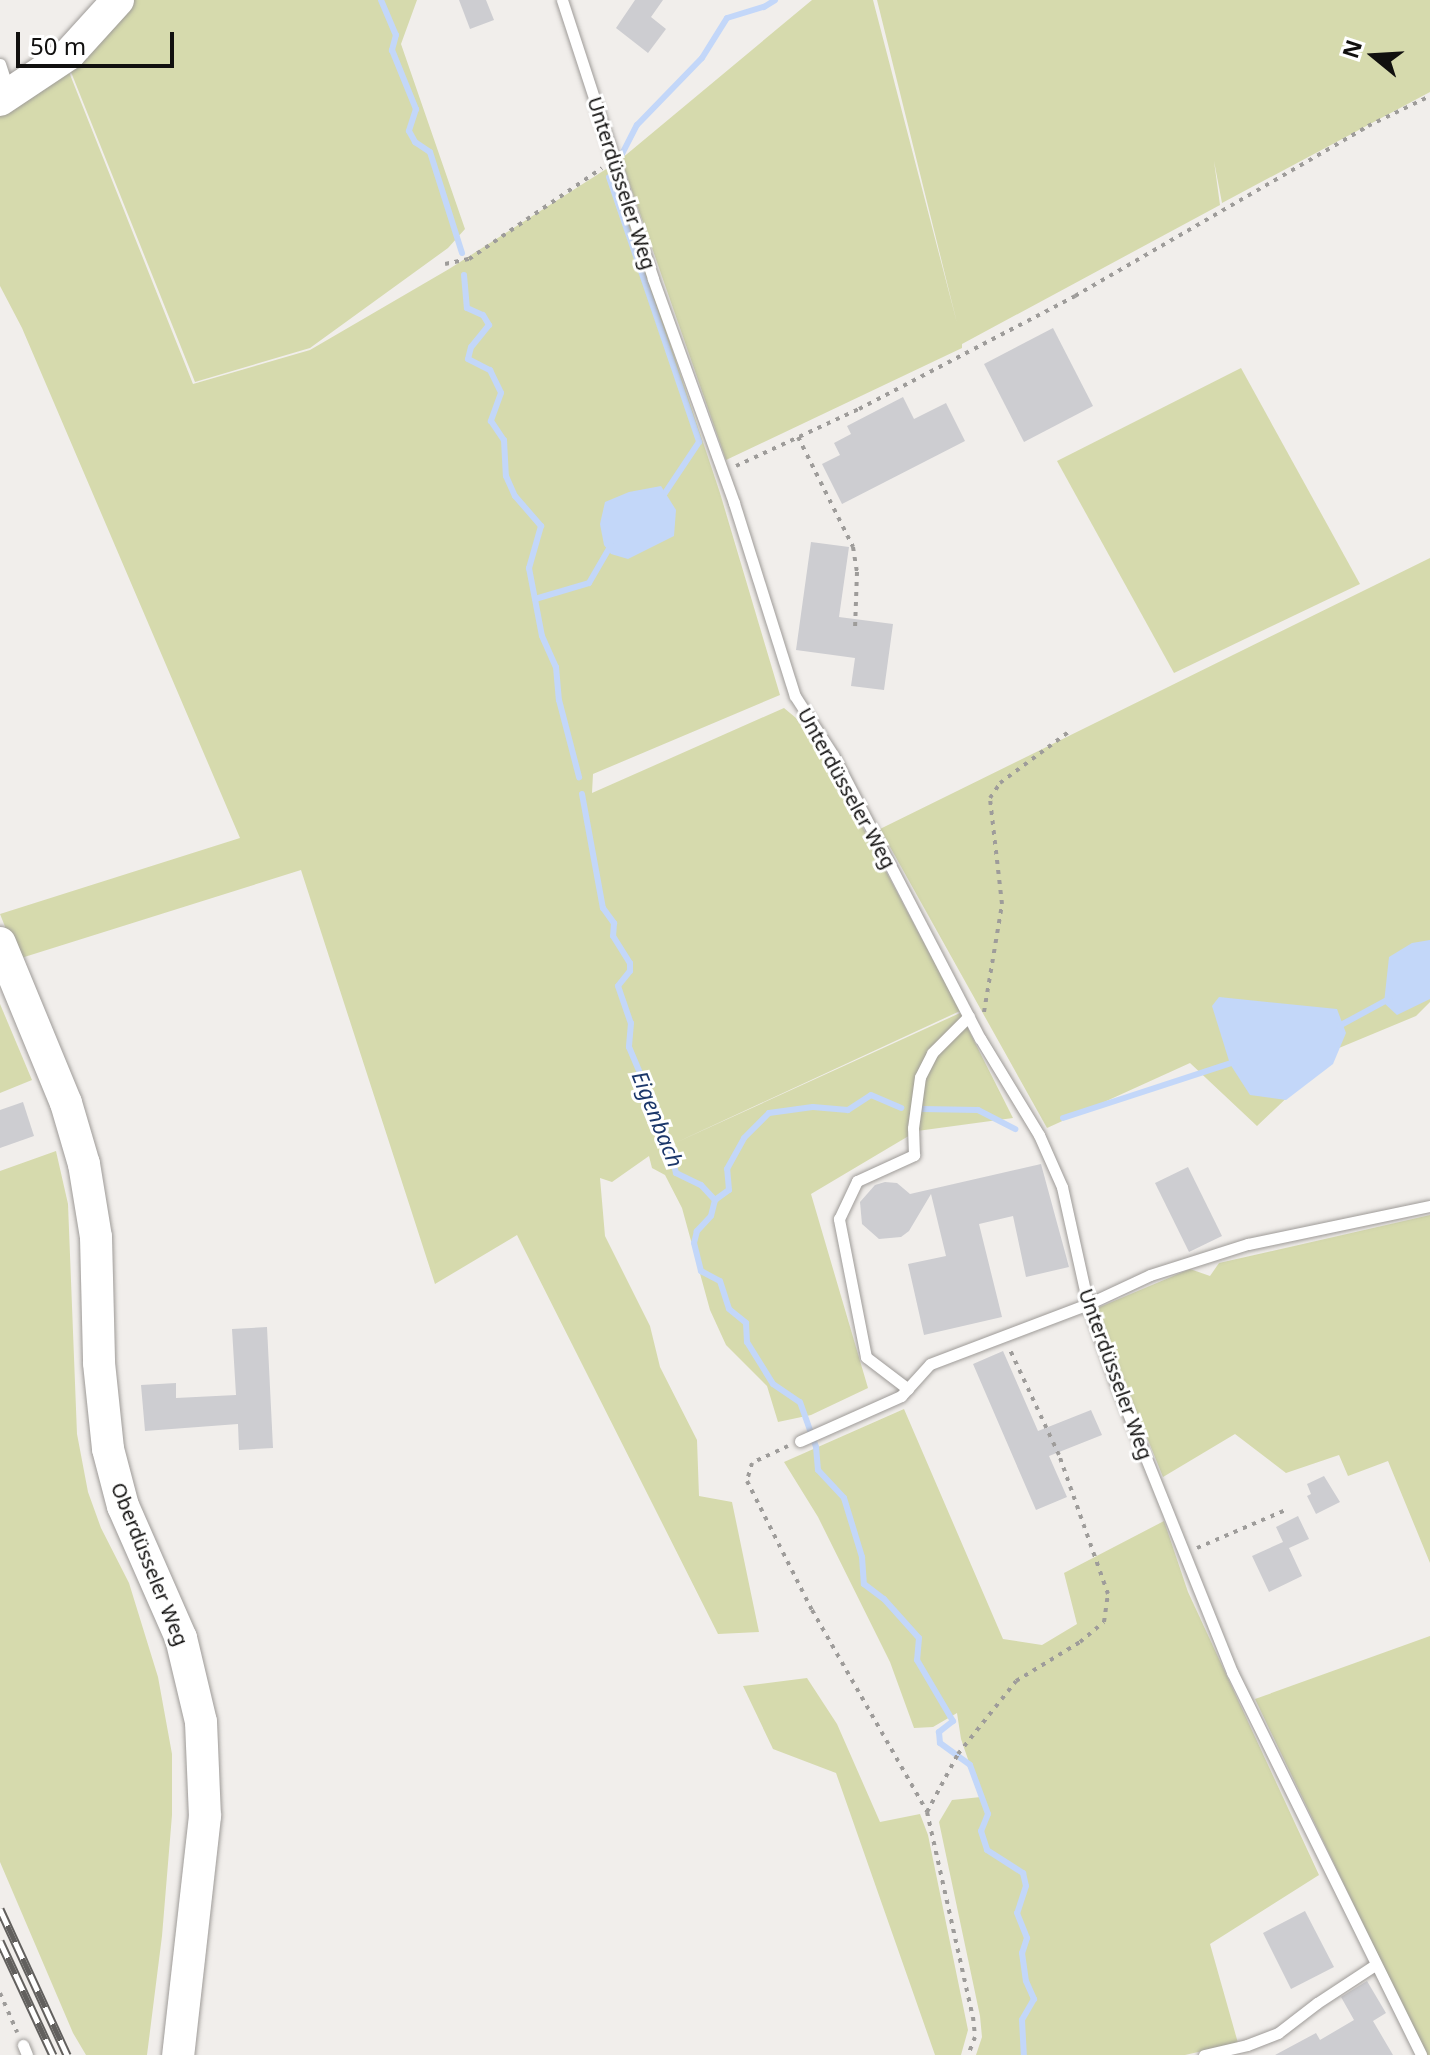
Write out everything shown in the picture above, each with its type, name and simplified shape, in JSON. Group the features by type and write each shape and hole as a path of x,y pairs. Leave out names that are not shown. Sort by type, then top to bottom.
{"street":[{"path":"5,98 69,54 118,0"},
{"name":"Oberdüsseler Weg","path":"0,943 66,1103 84,1164 96,1237 99,1363 108,1449 123,1506 181,1638 201,1722 205,1816 178,2055"}],"lane":[{"name":"Unterdüsseler Weg","path":"562,0 653,279 723,472 795,696 833,755 980,1038 1039,1135 1062,1187 1088,1304 1232,1672 1421,2055"},
{"path":"0,64 5,98"},
{"path":"908,1389 866,1357 839,1219 857,1181 914,1155 913,1128 920,1077 932,1053 969,1016"},
{"path":"800,1441 901,1396 930,1364 1088,1304 1150,1275 1248,1244 1430,1206"},
{"path":"1204,2055 1247,2045 1278,2033 1375,1965"}],"path":[{"path":"723,472 1075,296 1368,126 1430,96"},
{"path":"445,264 469,259 615,159"},
{"path":"798,437 853,547 857,572 855,629"},
{"path":"980,1038 1002,904 990,798 1000,783 1071,730"},
{"path":"927,1812 958,1754 1016,1681 1080,1642 1104,1622 1108,1594 1059,1455 1004,1336"},
{"path":"800,1441 752,1463 747,1481 812,1610 927,1812 973,2017 975,2037 968,2055"},
{"path":"1184,1553 1288,1509"},
{"path":"0,1993 25,2050"}],"green space":[{"path":"129,0 417,0 401,44 465,229 448,248 310,348 195,382 69,67"},
{"path":"812,0 873,0 957,323 877,0 1430,0 1430,92 1222,203 1214,161 1220,205 962,344 962,348 726,460 621,159"},
{"path":"67,67 193,384 310,350 449,269 611,166 720,493 780,695 593,774 592,793 784,708 796,718 845,794 960,1011 675,1143 960,1013 1013,1118 917,1131 811,1194 868,1388 811,1415 778,1422 767,1386 726,1345 710,1310 682,1208 665,1175 652,1168 649,1156 612,1182 600,1178 605,1236 650,1326 660,1367 697,1440 699,1496 732,1502 759,1632 718,1634 517,1235 435,1284 301,870 18,959 0,914 240,838 22,328 0,286 0,111"},
{"path":"1241,368 1360,584 1174,673 1057,461"},
{"path":"1430,558 1430,1002 1416,1016 1339,1048 1257,1126 1190,1063 1047,1128 880,829"},
{"path":"0,1004 32,1080 0,1093"},
{"path":"56,1151 68,1204 77,1434 88,1492 101,1528 129,1583 158,1677 172,1754 172,1815 162,1936 147,2055 86,2055 73,2033 0,1862 0,1171"},
{"path":"1430,1215 1430,1563 1388,1461 1348,1476 1339,1455 1286,1473 1235,1434 1163,1477 1095,1309 1190,1269 1210,1276 1219,1263"},
{"path":"904,1409 1003,1639 1042,1645 1077,1624 1064,1573 1164,1521 1188,1592 1319,1875 1210,1944 1238,2043 1185,2055 976,2055 982,2037 980,2016 939,1822 952,1800 981,1797 961,1739 957,1713 933,1727 914,1728 890,1662 818,1517 784,1462"},
{"path":"1430,1636 1430,2055 1426,2055 1255,1699"},
{"path":"807,1678 837,1724 880,1822 920,1814 928,1835 968,2030 961,2055 935,2055 836,1773 773,1749 743,1686"}],"water":[{"path":"661,486 676,510 674,536 628,559 611,554 604,545 600,524 605,502 629,492"},
{"path":"1430,940 1430,999 1397,1015 1384,1003 1389,957 1412,943"},
{"path":"1219,997 1337,1009 1346,1033 1333,1064 1286,1100 1250,1095 1230,1064 1212,1006"}],"building":[{"path":"459,0 486,0 494,20 470,29"},
{"path":"635,0 663,0 651,17 666,29 648,53 616,28"},
{"path":"1053,328 1093,406 1024,442 984,364"},
{"path":"903,397 914,419 946,403 965,441 842,504 822,464 840,455 834,443 851,434 847,426"},
{"path":"811,542 849,547 839,617 893,624 884,690 851,686 855,658 796,650"},
{"path":"23,1102 34,1136 0,1148 0,1110"},
{"path":"1041,1164 1069,1267 1026,1277 1013,1216 979,1224 1002,1317 924,1335 908,1264 946,1256 931,1194 909,1231 901,1237 879,1239 862,1224 860,1202 875,1185 885,1182 897,1183 910,1194"},
{"path":"1188,1167 1222,1236 1189,1252 1155,1183"},
{"path":"267,1327 273,1448 239,1450 238,1424 145,1431 141,1385 176,1383 176,1398 236,1395 232,1329"},
{"path":"1003,1351 1038,1431 1091,1410 1102,1435 1049,1456 1067,1497 1036,1510 973,1364"},
{"path":"1324,1476 1340,1502 1316,1514 1307,1496 1311,1494 1307,1484"},
{"path":"1298,1516 1309,1539 1289,1548 1302,1576 1269,1592 1252,1556 1283,1542 1276,1527"},
{"path":"1305,1911 1334,1967 1291,1989 1263,1933"},
{"path":"1367,1981 1386,2013 1373,2021 1393,2055 1275,2055 1316,2033 1320,2040 1354,2020 1341,1997"}],"waterway":[{"name":"Eigenbach","path":"381,0 396,35 392,50 416,109 409,131 415,142 430,152 462,253"},
{"path":"621,156 637,125 702,58 727,18 764,7 775,0"},
{"path":"609,177 699,442 661,499"},
{"name":"Eigenbach","path":"464,275 467,308 483,315 489,325 471,347 468,359 490,370 501,393 491,421 504,440 506,476 515,496 541,526 529,568 542,636 556,667 559,700 579,777"},
{"path":"535,599 589,583 611,545"},
{"name":"Eigenbach","path":"582,794 603,908 614,923 613,936 630,963 630,971 618,986 631,1023 629,1047 667,1137 676,1173 701,1185 715,1200 711,1216 697,1231 694,1243 701,1271 720,1281 729,1309 746,1323 747,1342 773,1384 800,1402 816,1447 818,1470 844,1498 862,1557 864,1584 884,1599 919,1638 917,1660 953,1721 939,1732 940,1743 970,1765 988,1814 981,1831 987,1850 1023,1873 1026,1886 1017,1913 1027,1938 1022,1953 1026,1981 1034,1999 1022,2020 1024,2055"},
{"path":"1339,1026 1389,999"},
{"path":"1063,1118 1237,1061"},
{"path":"715,1200 729,1190 727,1169 744,1138 769,1113 813,1107 848,1110 871,1095 901,1108"},
{"path":"922,1109 978,1110 1015,1129"}],"railway":[{"path":"0,1909 67,2055"},
{"path":"0,1941 53,2055"}]}
